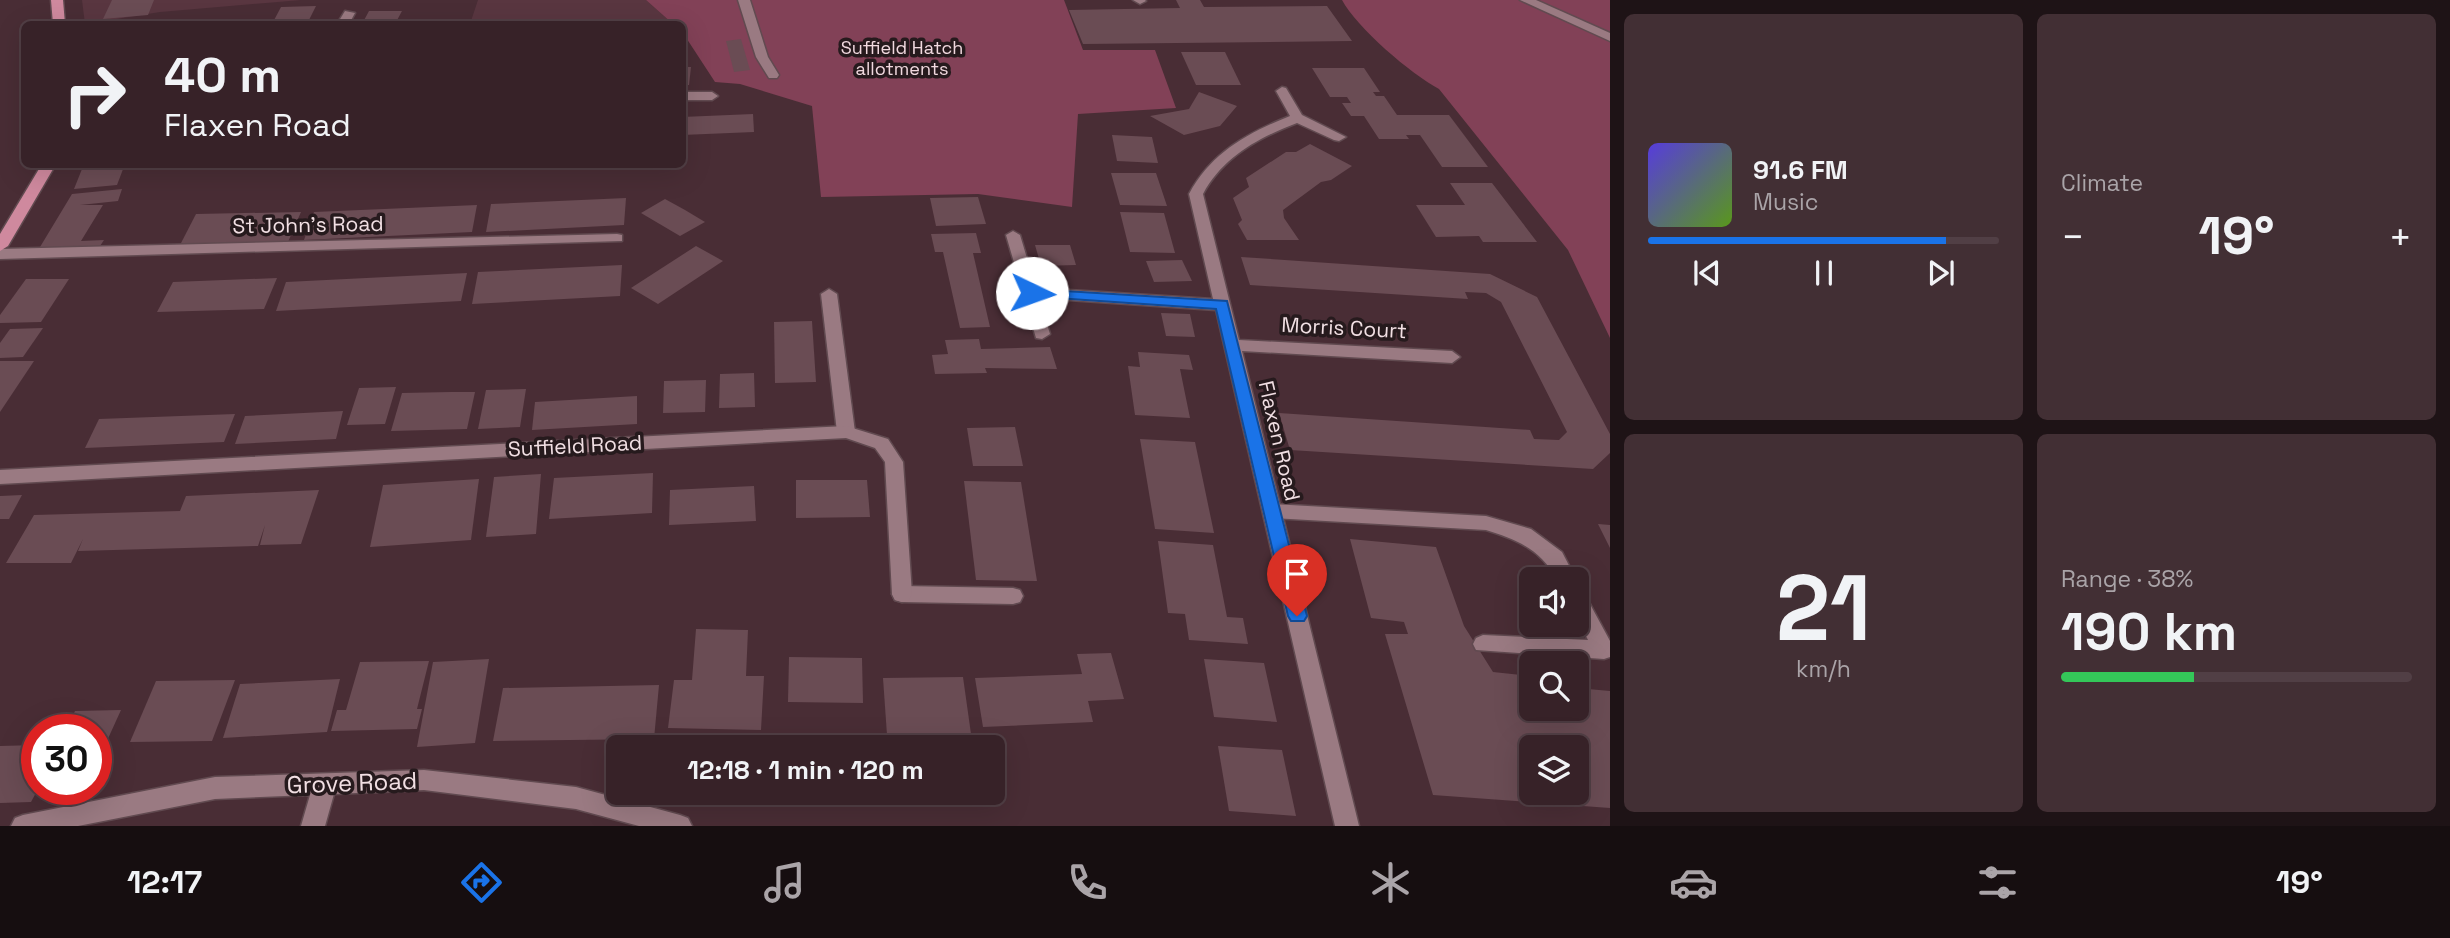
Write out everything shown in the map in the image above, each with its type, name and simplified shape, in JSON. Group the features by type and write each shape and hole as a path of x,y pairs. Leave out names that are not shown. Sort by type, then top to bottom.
{"main road":[{"path":"57,0 59,21"},
{"path":"0,246 47,168"}],"street":[{"path":"744,0 762,57 773,75"},
{"path":"1526,0 1610,37"},
{"path":"1282,91 1297,118 1339,137"},
{"path":"686,96 712,96"},
{"name":"Flaxen Road","path":"1297,118 1273,127 1214,162 1203,177 1196,194 1348,826"},
{"path":"1013,234 1042,334"},
{"name":"St John's Road","path":"0,254 617,238"},
{"path":"1032,293 1222,305"},
{"path":"829,294 846,432"},
{"name":"Morris Court","path":"1233,345 1452,357"},
{"name":"Suffield Road","path":"0,477 846,432 874,438 890,449 894,462 902,594 1013,596"},
{"path":"1272,511 1486,523 1524,534 1555,557 1560,567"},
{"path":"1483,644 1604,650 1589,622"},
{"name":"Grove Road","path":"23,826 215,788 424,780 576,798 680,826"},
{"path":"313,826 325,785"}],"shaded area":[{"path":"82,0 301,0 160,12 104,21 85,21"},
{"path":"478,0 646,0 670,21 471,21"}],"green space":[{"name":"Suffield Hatch allotments","path":"646,0 1064,0 1083,50 1155,50 1176,108 1078,114 1072,207 978,194 821,197 812,106 740,84 715,82 686,38 686,21 670,21"},
{"path":"1342,0 1610,0 1610,338 1568,250 1439,89 1414,73 1386,49 1360,24"}],"building":[{"path":"112,0 154,0 148,15 103,19"},
{"path":"1176,0 1200,0 1204,7 1327,6 1352,41 1083,44 1069,10 1180,8"},
{"path":"316,6 308,21 274,21 281,7"},
{"path":"369,11 402,11 397,21 364,21"},
{"path":"741,39 750,70 734,72 726,41"},
{"path":"1181,52 1225,52 1241,85 1196,85"},
{"path":"686,67 691,67 689,85 686,85"},
{"path":"1312,68 1364,68 1380,92 1373,92 1376,96 1384,96 1397,115 1449,115 1488,167 1442,167 1420,135 1406,135 1409,139 1379,139 1364,116 1351,116 1342,103 1351,103 1347,97 1330,97"},
{"path":"1199,92 1237,106 1220,126 1184,135 1150,116 1189,109"},
{"path":"753,114 754,132 686,135 686,117"},
{"path":"1112,135 1152,137 1158,163 1117,161"},
{"path":"1310,144 1352,166 1331,180 1321,182 1283,210 1284,218 1299,240 1247,240 1238,224 1242,220 1233,198 1249,187 1246,178 1286,152 1296,152"},
{"path":"82,168 123,168 117,185 74,189"},
{"path":"1111,173 1156,173 1167,206 1120,205"},
{"path":"1450,183 1492,183 1537,242 1483,242 1479,236 1436,237 1416,205 1465,205"},
{"path":"122,189 118,201 80,205 103,205 81,241 104,240 98,249 37,252 72,194"},
{"path":"978,197 986,224 936,226 930,198"},
{"path":"626,198 624,225 486,232 491,204"},
{"path":"665,199 705,222 680,236 641,213"},
{"path":"477,205 472,232 304,240 314,212"},
{"path":"301,212 288,242 180,245 196,214"},
{"path":"1120,212 1164,213 1175,253 1130,252"},
{"path":"976,233 981,253 973,253 990,327 960,328 943,252 935,252 931,234"},
{"path":"1035,245 1070,245 1076,265 1041,266"},
{"path":"696,246 723,261 658,304 631,288"},
{"path":"1241,257 1490,274 1537,297 1610,434 1610,453 1593,469 1290,450 1279,413 1530,430 1534,439 1559,440 1567,432 1501,302 1486,293 1465,292 1468,299 1250,285"},
{"path":"1182,260 1192,281 1154,282 1146,261"},
{"path":"622,265 620,296 472,304 478,272"},
{"path":"467,273 461,301 276,311 286,282"},
{"path":"277,278 264,309 157,312 173,282"},
{"path":"26,279 69,279 41,322 0,323 0,315"},
{"path":"1161,313 1190,314 1195,337 1166,336"},
{"path":"812,321 816,382 775,383 774,322"},
{"path":"43,328 23,357 0,358 0,343 10,329"},
{"path":"979,339 981,349 1050,347 1057,369 985,368 987,373 935,374 932,355 948,354 945,340"},
{"path":"1138,352 1189,355 1193,370 1180,369 1190,418 1135,415 1128,366 1140,367"},
{"path":"0,361 34,361 0,412"},
{"path":"754,373 755,407 719,408 720,374"},
{"path":"706,380 705,412 663,413 664,381"},
{"path":"396,387 385,424 347,425 359,388"},
{"path":"526,389 520,427 478,429 486,390"},
{"path":"475,392 467,429 391,431 402,393"},
{"path":"637,396 637,424 532,430 535,402"},
{"path":"343,411 336,439 235,444 245,416"},
{"path":"235,414 224,442 85,448 99,419"},
{"path":"1015,427 1023,466 973,466 967,428"},
{"path":"1140,439 1195,442 1214,533 1155,529"},
{"path":"653,473 652,513 549,519 554,478"},
{"path":"541,474 536,534 486,537 494,477"},
{"path":"479,479 471,540 370,547 383,485"},
{"path":"796,480 867,480 870,517 796,518"},
{"path":"964,481 1021,482 1037,581 976,580"},
{"path":"754,486 756,521 669,525 670,490"},
{"path":"319,490 301,544 260,545 265,525 258,546 78,551 83,539 71,563 6,563 34,515 180,511 186,496"},
{"path":"22,495 9,519 0,519 0,496"},
{"path":"1598,524 1610,525 1610,548"},
{"path":"1350,539 1436,547 1464,626 1493,672 1519,675 1519,721 1589,721 1589,689 1610,691 1610,808 1569,805 1589,805 1589,735 1519,735 1519,801 1433,795 1385,634 1408,634 1404,622 1371,618"},
{"path":"1158,541 1213,545 1227,617 1243,618 1248,644 1189,640 1185,614 1168,613"},
{"path":"696,629 748,630 746,676 764,676 761,730 668,728 674,680 692,680"},
{"path":"1111,653 1124,699 1088,701 1093,722 983,727 975,678 1082,674 1077,654"},
{"path":"789,657 862,658 863,703 788,702"},
{"path":"489,659 475,743 417,747 433,662"},
{"path":"1204,659 1264,663 1277,722 1214,717"},
{"path":"429,661 417,709 422,709 417,729 331,731 337,710 346,710 360,662"},
{"path":"963,677 971,734 887,735 883,678"},
{"path":"340,679 327,732 223,738 240,684"},
{"path":"235,680 212,741 130,742 156,681"},
{"path":"659,685 654,735 606,735 606,740 493,741 503,688"},
{"path":"121,710 112,730 112,714 74,714 75,711"},
{"path":"21,745 21,802 0,803 0,746"},
{"path":"1218,746 1282,750 1296,816 1229,811"}],"route":[{"path":"1032,293 1222,305 1297,616"}]}
